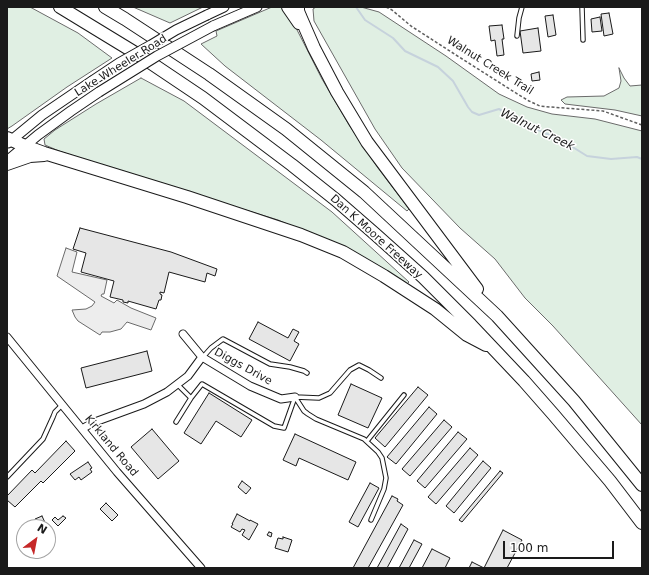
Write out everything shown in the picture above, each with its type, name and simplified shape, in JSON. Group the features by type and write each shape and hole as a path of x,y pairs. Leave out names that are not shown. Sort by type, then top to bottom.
{"highway":[{"name":"Dan K Moore Freeway","path":"60,7 142,57 232,120 336,200 380,239 428,283 524,381 610,481 642,523"},
{"path":"105,7 209,74 286,129 364,192 497,316 574,401 642,485"},
{"path":"288,7 314,48"},
{"path":"298,7 298,11 314,48 337,92 367,142 497,316"},
{"path":"8,141 301,234 343,252 384,276 435,309 467,335 494,349"},
{"path":"7,163 30,156 50,155"}],"main road":[{"name":"Lake Wheeler Road","path":"8,141 119,63 176,30 224,7"},
{"name":"Lake Wheeler Road","path":"7,163 25,146 99,92 157,56 213,26 257,7"}],"street":[{"path":"183,334 203,357"},
{"name":"Kirkland Road","path":"7,337 117,472 201,568"},
{"name":"Diggs Drive","path":"82,429 92,423 144,404 167,392 188,376 203,357 250,386 281,399 295,397"}],"lane":[{"path":"517,36 522,7"},
{"path":"582,7 583,40"},
{"path":"203,357 211,348 223,339 270,364 290,367 307,373"},
{"path":"295,397 319,398 330,393 350,370 359,365 381,378"},
{"path":"177,384 191,398"},
{"path":"176,422 202,384 274,426 284,428 295,397"},
{"path":"368,441 404,395"},
{"path":"295,397 304,410 316,419 368,441 382,458 386,478 384,489 371,520"},
{"path":"7,477 43,439 52,417 62,404"}],"path":[{"name":"Walnut Creek Trail","path":"386,7 456,55 529,101 540,106 603,111 642,125"}],"green space":[{"path":"7,7 30,7 78,33 112,58 7,129"},
{"path":"133,7 203,7 170,23"},
{"path":"272,7 283,7 293,22 322,79 349,125 378,168 409,209 407,211 321,140 225,66 201,44 217,36 216,31"},
{"path":"316,7 361,7 379,12 446,56 499,94 527,107 552,114 595,119 642,131 642,425 553,326 525,298 495,259 460,228 402,168 375,129 314,21 313,9"},
{"path":"619,68 630,86 642,85 642,116 615,110 565,104 561,100 567,97 604,96 619,88 621,81"},
{"path":"141,78 184,101 332,212 409,282 407,284 343,248 278,220 132,175 45,145 44,139 55,130"}],"shaded area":[{"path":"66,248 77,252 72,272 107,280 104,294 101,296 114,303 117,300 131,308 156,318 151,330 127,322 121,329 110,332 102,332 100,335 78,321 72,310 86,309 92,306 95,302 57,276"}],"building":[{"path":"609,13 613,34 604,36 601,14"},
{"path":"553,15 556,35 548,37 545,16"},
{"path":"600,17 602,31 592,32 591,19"},
{"path":"502,25 504,55 497,56 495,40 491,41 489,26"},
{"path":"538,28 541,51 523,53 520,31"},
{"path":"539,72 540,80 532,81 531,74"},
{"path":"80,228 171,252 217,269 215,276 207,273 205,282 169,272 164,293 160,292 162,295 161,300 159,300 156,309 128,301 128,303 123,302 123,300 110,297 114,281 81,272 86,253 73,249"},
{"path":"258,322 288,338 293,329 299,332 294,341 299,344 290,361 249,339"},
{"path":"147,351 152,371 86,388 81,368"},
{"path":"351,384 382,398 368,428 338,415"},
{"path":"418,387 428,395 385,447 375,438"},
{"path":"209,393 252,420 241,437 216,421 201,444 184,433"},
{"path":"429,407 437,414 396,464 387,457"},
{"path":"444,420 452,427 410,476 402,469"},
{"path":"152,429 179,461 158,479 131,447"},
{"path":"458,432 467,439 425,488 417,481"},
{"path":"295,434 356,462 348,480 299,458 296,466 283,460"},
{"path":"66,441 75,451 43,483 41,481 15,507 7,500 7,496 32,470 35,473"},
{"path":"470,448 478,455 436,504 428,497"},
{"path":"483,461 491,468 454,513 446,506"},
{"path":"88,462 92,468 90,469 92,472 81,480 79,477 75,480 70,474"},
{"path":"500,471 503,473 462,522 459,520"},
{"path":"242,481 251,488 246,494 238,487"},
{"path":"370,483 379,488 358,527 349,522"},
{"path":"392,496 398,499 397,501 403,505 368,568 353,568"},
{"path":"106,503 118,515 112,521 100,509"},
{"path":"237,514 258,524 249,540 242,535 245,530 242,529 240,532 231,527"},
{"path":"42,516 43,519 35,519"},
{"path":"63,516 66,518 58,526 56,524 56,519 53,519 55,517 58,520"},
{"path":"401,524 408,529 387,568 377,568"},
{"path":"503,530 522,540 507,568 484,568"},
{"path":"269,532 272,533 271,537 267,535"},
{"path":"283,537 292,540 288,552 275,548 278,538 283,539"},
{"path":"414,540 422,544 409,568 399,568"},
{"path":"432,549 450,558 445,568 422,568"},
{"path":"472,562 484,568 469,568"}],"waterway":[{"name":"Walnut Creek","path":"356,7 365,20 393,38 405,51 438,67 453,81 472,112 479,115 499,109 536,129 563,141 587,156 611,159 637,157 642,159"}]}
